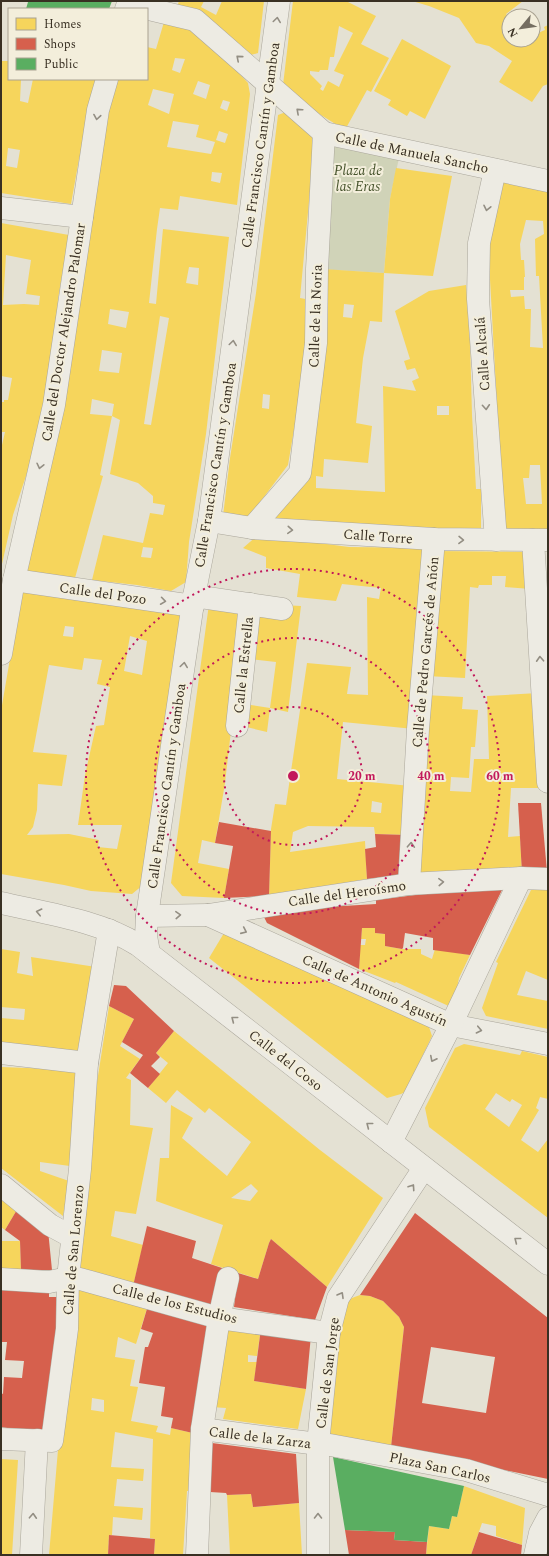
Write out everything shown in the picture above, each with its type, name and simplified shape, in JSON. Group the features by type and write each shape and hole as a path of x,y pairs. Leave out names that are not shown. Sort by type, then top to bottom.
{"street":[{"name":"Calle Francisco Cantín y Gamboa","path":"149,953 146,936 147,916 193,601 209,521 279,1"},
{"name":"Calle de Manuela Sancho","path":"148,11 195,20 324,133 548,181"},
{"name":"Calle del Doctor Alejandro Palomar","path":"1,654 14,580 54,405 98,110 107,80"},
{"name":"Calle de la Noria","path":"252,528 300,474 316,343 317,269 324,133"},
{"name":"Calle Alcalá","path":"495,170 479,243 478,299 496,540"},
{"path":"1,208 82,217"},
{"name":"Calle Torre","path":"209,521 252,528 434,539 540,540"},
{"name":"Calle de Pedro Garcés de Añón","path":"409,884 418,730 434,539"},
{"path":"540,540 548,776"},
{"name":"Calle del Pozo","path":"14,580 193,601 250,604 282,609"},
{"name":"Calle la Estrella","path":"237,726 250,604"},
{"path":"391,1142 451,1024 521,878"},
{"name":"Calle del Heroísmo","path":"147,916 208,915 409,884 521,878 548,879"},
{"name":"Calle del Coso","path":"1,903 109,930 130,939 548,1264"},
{"name":"Calle de Antonio Agustín","path":"208,915 451,1024 548,1044"},
{"name":"Calle de San Lorenzo","path":"37,1440 52,1441 67,1329 68,1278 80,1169 87,1063 109,930"},
{"path":"1,1053 87,1063"},
{"name":"Calle de San Jorge","path":"318,1555 329,1333 338,1298 424,1168"},
{"path":"1,1185 50,1225 72,1237"},
{"name":"Calle de los Estudios","path":"1,1279 49,1282 68,1278 80,1278 219,1318 329,1333"},
{"path":"197,1555 202,1430 219,1318 228,1278"},
{"name":"Calle de la Zarza","path":"202,1430 324,1444"},
{"path":"1,1439 37,1440 32,1555"},
{"name":"Plaza San Carlos","path":"324,1444 466,1470 548,1494"},
{"path":"535,1555 540,1533 548,1518"}],"green space":[{"name":"Plaza de las Eras","path":"324,133 401,149 390,199 384,273 317,269"}],"building: Homes":[{"path":"37,1 67,1 53,8 39,5"},
{"path":"179,1 204,1 201,7 216,15 222,1 264,1 258,53 244,57 176,10"},
{"path":"293,1 346,1 376,16 361,44 389,58 371,92 367,90 345,130 313,110 283,85","holes":["339,26 353,33 334,71 344,75 339,87 328,81 323,91 320,89 322,86 310,74 310,71 319,72 320,70 328,70 330,57 334,57"]},
{"path":"412,1 523,1 514,8 501,8 501,48 541,48 541,32 545,30 544,27 548,25 548,84 543,86 532,102 499,82 512,61 489,46 476,43 459,18"},
{"path":"164,22 191,29 234,68 248,83 250,94 237,205 180,196 178,210 160,208 149,303 156,304 163,229 229,237 206,434 189,542 186,582 171,591 137,585 92,580 103,535 143,543 150,513 163,515 165,505 153,503 153,496 138,483 110,474 120,420 112,416 100,475 103,476 75,578 21,573 102,136 117,80 148,80 148,47 156,49","holes":["175,58 185,59 180,73 172,70","198,81 210,85 206,99 193,94","153,89 174,94 169,114 148,105","223,100 230,102 227,111 220,108","173,121 199,125 196,137 215,142 211,154 167,147","219,131 228,134 225,143 216,140","212,172 222,173 220,183 211,181","189,267 199,268 198,285 186,283","110,309 129,312 126,328 108,324","160,316 169,318 151,425 144,424","102,350 122,353 119,373 99,371","92,399 114,404 112,416 90,414","143,547 153,548 151,558 141,557"]},
{"path":"402,39 451,66 425,119 410,111 407,116 388,105 391,100 374,91"},
{"path":"1,61 8,61 8,80 21,80 20,101 28,103 33,80 98,80 79,159 71,204 1,193","holes":["8,148 20,150 17,168 6,166"]},
{"path":"286,112 312,135 312,169 300,298 311,300 298,406 288,465 248,518 223,516 230,458 256,293 278,115","holes":["263,394 270,395 269,409 262,408"]},
{"path":"396,168 452,176 433,276 384,273 390,199"},
{"path":"501,180 548,190 548,533 504,533 488,243","holes":["526,220 543,221 544,234 535,239 536,276 539,276 543,348 530,347 531,309 525,309 524,296 511,297 510,290 524,290 524,260 521,260 520,244","530,465 540,465 542,504 526,504 523,478 529,478"]},
{"path":"1,223 69,235 58,299 56,336 39,425 31,461 13,515 2,564 1,444 2,445 5,432 1,432 1,402 8,400 12,378 1,376","holes":["6,255 31,260 26,294 40,296 39,305 3,305"]},
{"path":"323,269 384,273 382,322 370,321 363,358 356,423 372,426 368,463 324,459 323,477 316,476 316,488 385,492 383,386 416,391 412,381 419,378 415,368 407,370 404,361 410,359 395,311 429,291 466,285 470,341 476,489 481,489 481,533 271,521 307,475","holes":["344,304 354,305 352,318 343,317","437,406 449,406 449,415 437,415"]},
{"path":"258,535 349,547 431,548 414,729 343,722 337,779 411,786 407,835 375,834 374,827 308,826 293,832 290,852 365,841 367,879 269,896 271,829 275,804 286,805 307,663 351,667 347,694 368,695 367,597 379,599 381,588 342,584 336,601 297,597 300,574 266,568 266,557 243,548","holes":["372,801 382,803 381,813 371,812"]},
{"path":"434,551 531,552 531,589 505,587 506,576 492,576 492,585 479,585 478,588 470,587 465,678 426,676"},
{"path":"22,589 181,615 155,786 143,885 132,894 91,891 1,874 1,711","holes":["65,626 74,627 73,637 63,636","130,636 147,641 142,675 124,671","84,658 102,660 97,684 110,687 104,725 96,726 85,775 78,825 122,825 117,849 98,847 99,840 69,834 27,835 33,827 37,810 38,784 62,786 67,755 33,752 49,665 82,670"]},
{"path":"209,604 245,609 225,783 215,843 202,840 198,863 229,869 224,898 182,896 171,883"},
{"path":"283,605 301,606 288,712 270,708 276,662 249,659 254,610"},
{"path":"538,693 541,788 511,788 508,837 520,836 522,873 412,874 424,695 463,697 462,709 478,710 475,747 471,747 469,778 451,777 450,791 471,792 474,759 489,759 487,696"},
{"path":"244,704 270,708 267,732 242,726"},
{"path":"531,890 548,890 548,980 526,971 517,995 548,1001 548,1029 486,1016 482,1008 498,963 496,962"},
{"path":"362,928 375,928 375,933 385,934 385,946 402,949 421,949 421,954 432,959 435,949 470,955 459,978 453,1008 396,982 395,983 359,969 360,945 365,945 366,939 361,939"},
{"path":"224,933 429,1027 432,1036 405,1092 387,1098 209,958"},
{"path":"1,949 20,952 17,973 33,976 31,957 96,967 82,1055 1,1048 1,1018 24,1020 25,1009 1,1007"},
{"path":"109,1006 134,1019 120,1046 140,1059 126,1078 131,1080 130,1125 153,1128 136,1214 115,1211 111,1236 143,1245 133,1286 76,1269 92,1114"},
{"path":"174,1031 320,1150 383,1198 327,1287 271,1239 258,1279 211,1264 223,1225 156,1201 160,1158 169,1158 171,1105 193,1118 182,1138 227,1176 251,1142 209,1108 205,1113 177,1090 166,1103 148,1088 168,1063 156,1053","holes":["251,1184 258,1191 250,1201 231,1198"]},
{"path":"464,1044 520,1055 522,1051 548,1057 548,1099 540,1097 536,1108 539,1110 521,1140 538,1152 548,1139 548,1218 429,1127 425,1108 455,1048","holes":["496,1093 510,1102 512,1099 522,1105 509,1127 485,1109"]},
{"path":"1,1067 78,1070 70,1166 40,1162 40,1171 69,1181 63,1216 1,1168"},
{"path":"1,1194 18,1208 5,1230 1,1227"},
{"path":"1,1241 20,1241 21,1270 1,1269"},
{"path":"75,1288 149,1302 136,1344 118,1337 115,1357 135,1360 130,1386 138,1387 131,1421 158,1426 156,1432 170,1435 171,1428 197,1434 191,1491 187,1491 183,1555 154,1555 155,1539 150,1538 153,1439 115,1432 111,1467 144,1469 143,1481 117,1479 114,1506 143,1508 142,1520 113,1517 112,1535 109,1535 108,1555 49,1555 59,1438","holes":["92,1398 104,1400 104,1412 91,1410"]},
{"path":"360,1295 370,1296 383,1301 399,1317 404,1327 391,1447 326,1440 344,1305 352,1298"},
{"path":"233,1325 261,1328 257,1356 248,1355 248,1362 257,1362 254,1381 306,1389 298,1429 223,1419 226,1408 211,1407 224,1331"},
{"path":"1,1459 18,1460 12,1555 1,1555"},
{"path":"464,1486 525,1508 522,1545 496,1536 496,1526 482,1523 471,1555 426,1555 429,1526 449,1529 452,1516 457,1517"},
{"path":"251,1494 253,1507 299,1503 302,1555 230,1555 227,1495"}],"building: Shops":[{"path":"518,803 541,803 547,872 522,873"},
{"path":"219,822 271,831 269,896 224,898 233,846 215,843"},
{"path":"375,834 407,835 404,875 367,879 365,849 376,847"},
{"path":"502,890 470,955 433,950 433,938 405,933 402,949 385,946 385,934 375,933 375,928 362,928 359,969 267,923 264,917 310,908 376,904 376,900 439,892"},
{"path":"114,985 126,986 174,1031 156,1053 160,1057 151,1066 160,1074 148,1088 130,1073 143,1055 122,1042 134,1019 109,1006"},
{"path":"18,1208 48,1230 52,1270 21,1270 20,1241 5,1230"},
{"path":"415,1213 548,1318 548,1479 391,1447 404,1327 399,1317 383,1301 370,1296 360,1295","holes":["431,1347 495,1357 486,1413 422,1403"]},
{"path":"147,1226 196,1241 192,1258 222,1268 213,1311 133,1286"},
{"path":"271,1239 327,1287 315,1320 234,1307 238,1273 258,1279"},
{"path":"1,1289 49,1292 49,1297 63,1297 45,1434 1,1427 1,1393 3,1394 4,1377 22,1378 24,1361 5,1360 7,1342 1,1342"},
{"path":"149,1302 208,1318 197,1434 171,1428 173,1418 161,1416 165,1387 139,1383 145,1347 148,1347 153,1333 141,1329"},
{"path":"261,1328 311,1335 306,1389 254,1381"},
{"path":"212,1443 296,1454 299,1503 253,1507 251,1494 227,1495 226,1493 210,1492"},
{"path":"345,1530 395,1532 394,1540 427,1542 426,1555 349,1555"},
{"path":"479,1532 522,1545 521,1555 471,1555"},
{"path":"109,1535 155,1539 154,1555 108,1555"}],"building: Public":[{"path":"24,1 112,1 109,8 26,8 28,2"},
{"path":"333,1457 464,1486 457,1517 452,1516 449,1529 429,1526 427,1542 394,1540 395,1532 345,1530"}]}
